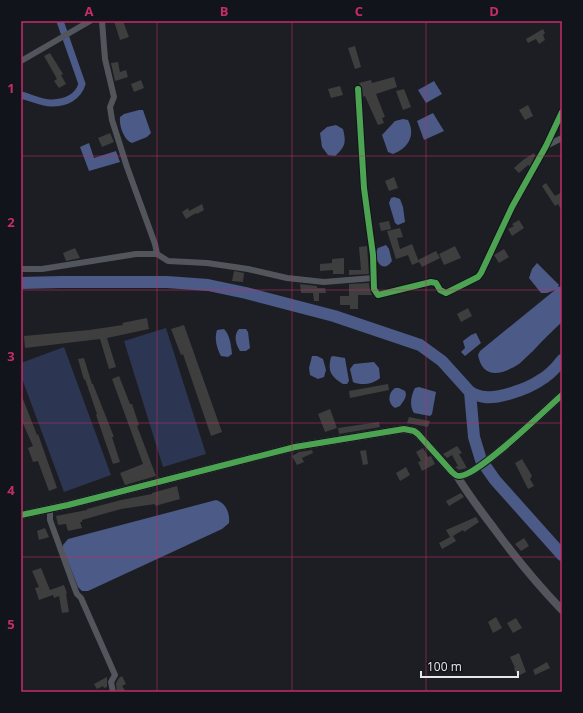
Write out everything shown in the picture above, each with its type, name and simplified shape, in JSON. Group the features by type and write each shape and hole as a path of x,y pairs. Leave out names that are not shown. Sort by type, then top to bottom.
{"street":[{"path":"21,61 90,21"},
{"path":"102,21 105,59 114,97 110,107 112,120 127,167 155,244 157,254"},
{"path":"358,89 364,188 369,237 373,255 374,289 378,295 431,282 436,283 442,293 446,293 478,277 512,207 546,146 562,112"},
{"path":"546,146 562,138"},
{"path":"21,269 42,269 136,254 157,254 168,261 207,263 248,269 287,278 324,282 373,278"},
{"path":"457,476 470,472 497,454 562,395"},
{"path":"21,516 295,447 404,429 414,431 418,434 433,452 457,476 519,563 562,610"},
{"path":"50,509 50,520 75,589 81,598 115,675 111,682 113,692"}],"shaded area":[{"path":"434,81 442,94 426,103 418,90"},
{"path":"143,110 151,133 147,137 132,143 127,139 123,132 120,124 120,117 124,114"},
{"path":"433,113 444,131 424,140 417,121"},
{"path":"403,119 408,120 411,136 403,148 393,154 388,152 382,135 395,121"},
{"path":"336,125 343,129 345,137 344,144 335,156 328,155 322,147 320,133 327,127"},
{"path":"89,143 94,158 116,151 120,162 89,171 80,147"},
{"path":"394,197 400,199 403,207 405,222 398,225 395,223 389,203 391,198"},
{"path":"386,245 389,249 392,261 385,267 379,264 376,252 378,248"},
{"path":"537,263 559,285 558,287 562,286 562,322 519,364 513,368 500,372 489,372 484,369 481,363 478,355 480,351 555,290 547,293 541,293 529,278 532,269"},
{"path":"166,328 206,454 163,467 124,341"},
{"path":"224,329 229,337 232,354 228,357 221,356 216,343 217,330"},
{"path":"239,329 246,329 248,332 250,348 246,351 240,351 236,343 236,334"},
{"path":"476,333 481,343 465,356 461,352 465,348 463,341"},
{"path":"64,347 111,475 64,492 21,376 21,363"},
{"path":"312,356 317,356 323,359 326,370 324,377 318,379 310,375 309,368"},
{"path":"331,357 345,358 349,381 347,384 343,384 331,374 330,362"},
{"path":"374,362 379,368 380,378 367,384 353,382 350,369 354,364"},
{"path":"419,387 436,392 432,414 430,416 414,413 412,410 412,394 415,388"},
{"path":"395,388 405,391 406,395 400,406 395,408 392,406 389,398"},
{"path":"216,500 225,506 229,516 229,523 222,529 88,591 82,591 78,587 63,549 63,545 68,539"}],"building":[{"path":"114,21 123,21 129,37 120,40"},
{"path":"543,29 545,33 543,35 545,40 539,44 536,39 528,43 526,39"},
{"path":"355,46 361,67 355,69 348,48"},
{"path":"50,53 63,74 61,75 66,84 59,88 54,81 57,79 44,56"},
{"path":"118,62 120,72 126,70 128,77 115,81 111,63"},
{"path":"394,77 397,87 376,94 385,117 382,118 384,123 378,125 365,96 363,97 362,88 359,83 371,80 372,83"},
{"path":"141,80 144,88 134,92 131,84"},
{"path":"340,86 343,95 331,98 328,89"},
{"path":"404,89 411,107 403,110 396,91"},
{"path":"528,105 533,116 525,120 519,110"},
{"path":"110,133 114,142 102,147 98,138"},
{"path":"534,153 535,156 530,166 528,165 519,173 514,168 523,160"},
{"path":"394,177 398,188 389,191 385,181"},
{"path":"546,183 555,196 562,192 562,211 558,204 555,206 542,186"},
{"path":"202,204 204,210 186,219 182,212 188,208 189,211"},
{"path":"519,220 524,228 512,236 508,229 514,226 512,224"},
{"path":"389,221 391,229 381,231 379,223"},
{"path":"400,228 403,237 397,238 400,249 412,244 419,262 412,265 408,255 396,259 387,231"},
{"path":"367,246 369,274 349,275 349,270 361,270 359,247"},
{"path":"455,246 461,258 444,265 439,254"},
{"path":"75,248 80,258 66,261 63,253"},
{"path":"504,249 509,257 499,263 494,255"},
{"path":"436,251 440,258 422,267 418,260"},
{"path":"344,258 344,274 333,274 333,270 320,271 320,264 332,263 332,259"},
{"path":"234,271 244,273 243,282 232,281"},
{"path":"369,283 372,295 358,295 358,309 350,309 350,305 340,305 340,296 349,296 349,284"},
{"path":"300,284 317,286 317,288 325,288 326,293 319,293 319,301 314,301 313,293 301,293"},
{"path":"468,308 472,316 461,322 457,314"},
{"path":"147,318 149,329 107,338 116,367 109,369 100,339 25,348 24,336 89,330 123,325 122,323"},
{"path":"184,325 222,432 211,436 183,354 181,355 171,329"},
{"path":"84,358 92,384 114,437 112,437 120,462 113,464 96,415 97,414 78,359"},
{"path":"119,376 130,404 132,404 139,425 137,426 156,476 125,485 120,473 143,464 112,379"},
{"path":"388,384 389,390 350,398 349,391"},
{"path":"21,394 37,435 38,434 57,488 49,491 38,461 33,462 28,448 33,446 21,419"},
{"path":"330,409 337,428 325,432 318,414"},
{"path":"409,417 430,421 428,427 407,423"},
{"path":"379,422 380,427 339,434 338,428"},
{"path":"457,446 462,453 459,454 467,468 459,470 455,467 458,466 452,455 447,458 443,454"},
{"path":"423,448 428,457 431,456 435,464 422,471 418,462 421,461 416,452"},
{"path":"312,450 313,453 302,458 304,462 297,465 292,456 299,452"},
{"path":"366,450 368,464 363,465 360,451"},
{"path":"522,459 532,476 530,479 534,486 528,489 515,463"},
{"path":"406,467 410,475 400,481 396,473"},
{"path":"177,486 180,499 155,506 155,504 121,509 82,520 82,522 80,522 82,528 68,531 66,524 58,525 56,516 152,494"},
{"path":"461,493 464,497 449,506 446,501"},
{"path":"476,517 479,522 464,532 463,530 453,536 456,541 442,549 439,543 450,537 446,530"},
{"path":"45,528 49,537 39,540 37,531"},
{"path":"524,538 529,546 521,551 515,544"},
{"path":"41,568 50,590 64,585 67,593 69,612 62,613 59,596 54,598 53,595 39,600 35,588 39,587 32,571"},
{"path":"496,617 502,628 493,633 488,622"},
{"path":"516,618 522,628 513,633 507,623"},
{"path":"519,653 526,672 518,676 510,657"},
{"path":"547,662 550,668 535,675 533,670"},
{"path":"122,676 126,684 122,686 126,692 117,692 116,683"},
{"path":"107,677 107,687 104,688 103,686 97,689 94,684"}],"waterway":[{"path":"21,95 49,103 57,103 71,98 80,89 82,84 60,21"},
{"path":"21,283 167,282 208,285 246,293 334,316 420,345 442,361 470,392 474,437 481,460 495,480 562,555"},
{"path":"470,392 481,396 491,397 505,395 520,390 546,377 562,360"}],"cycle path":[{"path":"358,89 364,188 373,255 374,289 378,295 431,282 436,283 440,290 446,293 478,277 512,207 546,146 562,112"},
{"path":"21,515 68,505 295,447 404,429 414,431 418,434 452,472 459,476 468,473 495,455 562,395"}]}
